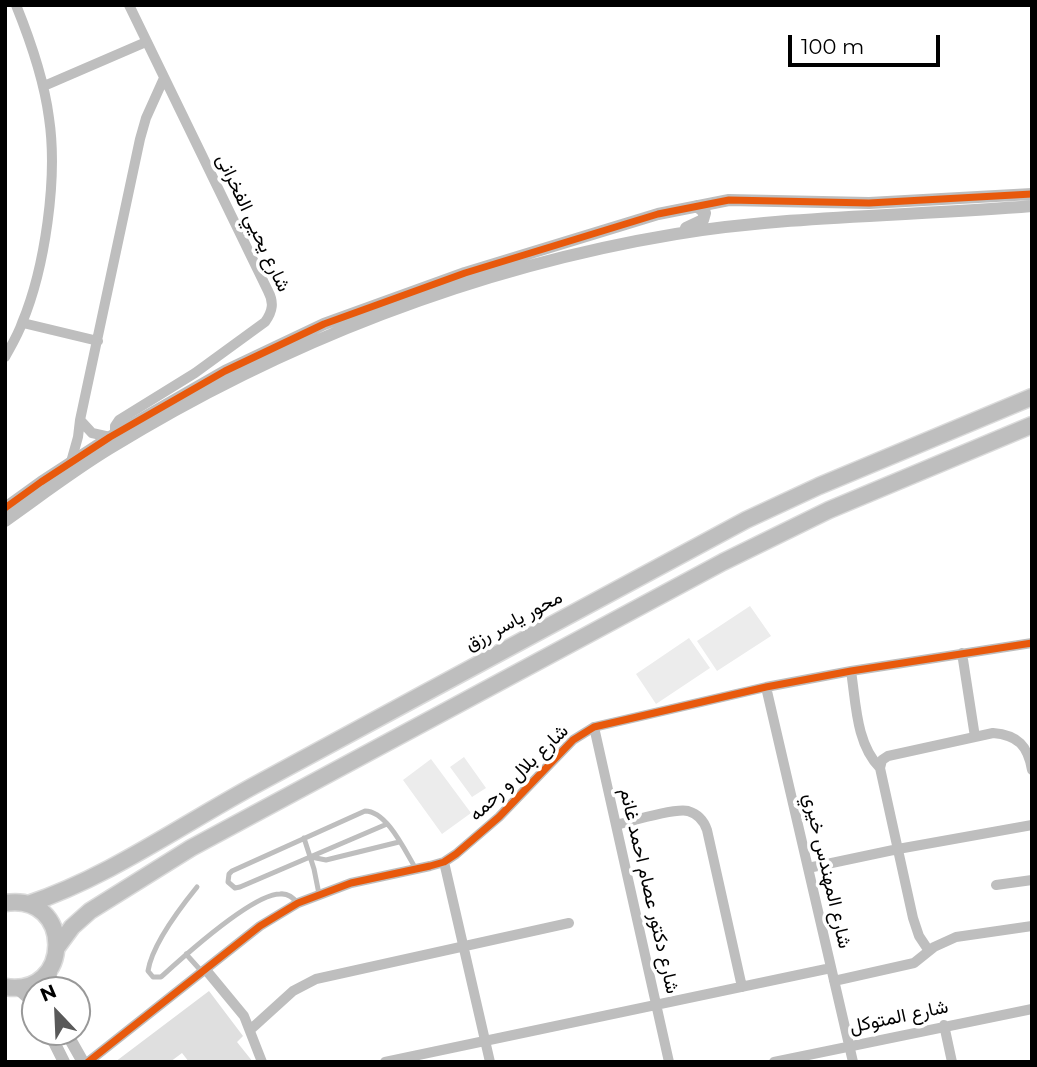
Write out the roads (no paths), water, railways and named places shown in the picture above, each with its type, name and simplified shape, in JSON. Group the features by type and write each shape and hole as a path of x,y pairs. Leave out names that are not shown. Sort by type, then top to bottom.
{"main road":[{"name":"محور ياسر رزق","path":"28,904 69,889 105,871 210,809 746,520 819,486 1032,397"},
{"path":"11,987 33,984 51,969 58,946 72,927 90,911 191,848 723,562 829,510 1032,425"},
{"path":"5,903 28,904 41,911 52,923 58,946"}],"street":[{"path":"5,357 23,323 37,275 49,208 52,163 50,120 44,86 33,47 16,5"},
{"name":"شارع يحيي الفخرانى","path":"129,5 268,290 272,306 271,315 265,322 198,378"},
{"path":"44,86 146,41"},
{"path":"71,462 140,139 149,110 164,78"},
{"path":"5,508 198,378 409,292 646,218 745,199 854,203 1032,194"},
{"path":"677,234 704,220 704,210 698,206"},
{"path":"5,521 85,464 228,382 336,332 405,305 480,281 583,254 677,234 799,221 1032,206"},
{"path":"23,323 98,341"},
{"path":"80,420 92,433 113,435"},
{"name":"شارع بلال و رحمه","path":"86,1062 260,926 298,903 351,883 444,862 499,817 573,740 594,727 766,687 1032,643"},
{"path":"962,653 975,737"},
{"path":"851,671 862,739 869,755 880,768"},
{"name":"شارع المهندس خيري","path":"766,687 853,1062"},
{"name":"شارع دكتور عصام احمد غانم","path":"594,727 669,1062"},
{"path":"929,951 916,927 880,768 882,760 888,756 993,733 1016,738 1027,750 1032,770"},
{"path":"616,825 681,811 700,818 707,830 742,987"},
{"path":"808,868 1032,825"},
{"path":"444,862 489,1062"},
{"path":"996,885 1032,880"},
{"path":"250,1030 286,997 308,982 569,923"},
{"path":"834,981 909,965 956,937 1032,926"},
{"path":"385,1062 831,968"},
{"path":"51,969 51,976"},
{"path":"204,971 240,1009 262,1062"},
{"name":"شارع المتوكل","path":"774,1062 1032,1009"},
{"path":"944,1026 952,1062"},
{"path":"56,1046 64,1062"},
{"path":"75,1046 86,1062"},
{"path":"438,1050 441,1062"}],"lane":[{"path":"387,824 240,887 231,886 228,882 232,871 365,811 377,813 387,824 416,869"},
{"path":"304,838 319,894"},
{"path":"311,857 326,860 399,842"},
{"path":"197,887 162,940 148,967 150,975 161,977 232,918 269,895 285,894 298,903"},
{"path":"186,954 204,971"}]}
